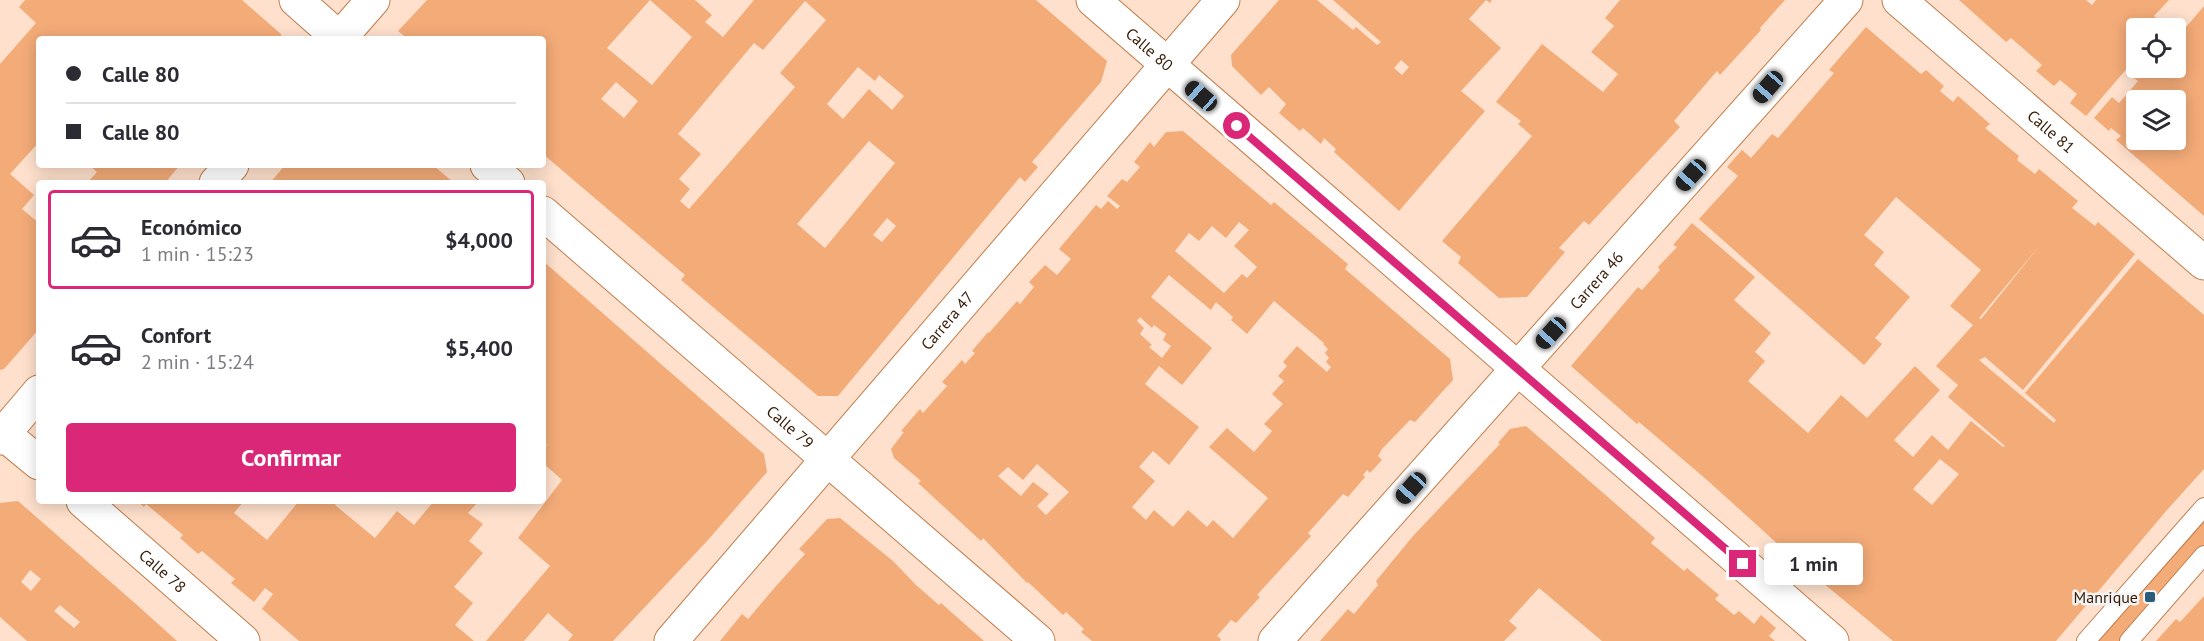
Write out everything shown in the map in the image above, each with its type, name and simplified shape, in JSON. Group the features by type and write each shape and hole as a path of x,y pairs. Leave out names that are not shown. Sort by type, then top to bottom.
{"street":[{"path":"296,0 336,36"},
{"path":"342,36 373,0"},
{"name":"Calle 80","path":"1093,0 1832,641"},
{"name":"Carrera 47","path":"671,641 1222,0"},
{"name":"Carrera 46","path":"1275,641 1846,0"},
{"name":"Calle 81","path":"1899,0 2204,263"},
{"path":"219,180 229,168"},
{"path":"490,168 504,180"},
{"name":"Calle 79","path":"546,216 1038,641"},
{"path":"36,395 1,434 36,462"},
{"name":"Calle 78","path":"86,504 243,641"}],"lane":[{"path":"2086,641 2204,507"},
{"path":"2129,641 2204,555"}],"building":[{"path":"25,0 242,0 281,36 36,36 36,145 10,174 34,195 22,209 36,221 36,332 4,369 0,370 0,64 36,23 19,7"},
{"path":"427,0 650,0 695,0 712,15 705,22 723,37 754,0 1036,0 1107,61 1101,82 1032,162 1038,167 1025,182 1020,177 838,396 818,396 681,280 685,275 546,157 546,36 404,36 398,31","holes":["650,0 692,37 652,85 607,48","805,1 826,20 780,73 795,87 689,209 680,201 690,189 679,179 701,154 678,134 754,43 763,50","858,67 875,81 879,75 904,96 892,110 869,89 843,119 827,104","616,82 638,101 624,118 601,99","869,141 895,163 825,248 797,224","887,218 896,226 882,242 873,235"]},
{"path":"1279,0 1317,0 1353,30 1356,27 1377,45 1381,42 1333,0 1486,0 1469,19 1501,48 1461,91 1485,111 1399,211 1334,152 1336,149 1324,138 1321,144 1303,128 1300,131 1279,113 1286,104 1269,87 1261,95 1232,66 1231,55","holes":["1401,60 1409,67 1402,75 1394,68"]},
{"path":"1620,0 1785,0 1720,75 1717,71 1674,121 1680,127 1589,225 1584,221 1559,248 1565,252 1527,297 1499,298 1458,263 1461,257 1442,241 1532,136 1518,124 1521,121 1496,102 1542,44 1603,92 1618,74 1591,52 1614,26 1605,18"},
{"path":"1959,0 2086,0 2092,5 2096,0 2169,0 2154,16 2156,18 2126,18 2126,70 2086,116 2070,103 2077,94 2060,80 2054,86 2036,71 2042,65 2011,38 2006,42"},
{"path":"2204,6 2204,216 2128,150 2186,150 2186,90 2130,90 2138,81 2134,78 2186,78 2186,27"},
{"path":"1866,27 1921,74 1926,70 1944,86 1940,91 1953,102 1958,96 1990,124 1985,128 2019,156 2017,160 2035,174 2039,169 2078,201 2072,208 2095,226 2098,222 2135,254 2023,390 1985,357 1979,360 2054,423 2056,420 2025,393 2138,259 2204,315 2204,469 2056,641 1893,641 1811,573 1816,568 1796,550 1790,555 1707,480 1639,422 1637,424 1571,366 1638,287 1642,290 1660,270 1658,267 1677,247 1673,245 1692,223 1755,277 1734,300 1771,333 1755,352 1765,361 1748,381 1808,433 1841,395 1867,418 1915,366 1940,390 1894,440 1913,457 1932,435 1948,450 1971,421 2003,447 2005,446 1948,397 1958,385 1936,366 1973,325 1950,306 1981,270 1896,197 1864,235 1884,252 1874,265 1910,297 1875,338 1882,344 1864,365 1699,219 1738,176 1727,167 1742,150 1751,158 1772,134 1778,138 1834,73 1829,70","holes":["2041,244 1981,319 1979,318","1940,459 1959,474 1932,505 1913,489"]},
{"path":"2126,95 2126,149 2116,140 2121,136 2111,128 2109,131 2094,118 2112,97 2119,103"},
{"path":"1183,131 1271,205 1274,202 1348,264 1345,269 1450,359 1453,380 1415,422 1410,420 1382,449 1378,456 1382,460 1370,473 1367,470 1363,475 1365,477 1348,497 1343,494 1308,533 1311,536 1257,595 1260,597 1236,623 1231,620 1217,636 1221,639 1220,641 1092,641 1081,632 1084,629 1066,612 1063,615 1027,583 983,538 981,541 918,483 921,481 894,458 891,449 904,432 901,431 920,409 923,413 947,386 942,382 962,360 965,364 975,353 972,351 1017,301 1020,304 1034,287 1029,282 1045,265 1057,275 1071,259 1059,249 1096,205 1101,209 1108,201 1117,209 1120,206 1107,196 1122,179 1127,182 1140,167 1134,162 1150,142 1154,147 1166,132","holes":["1239,222 1249,230 1234,246 1257,267 1247,278 1242,274 1224,293 1175,251 1189,233 1199,241 1212,226 1226,238","1169,275 1211,310 1216,302 1247,334 1274,301 1324,343 1328,349 1325,353 1329,358 1326,362 1331,367 1327,372 1297,346 1283,362 1287,366 1278,376 1284,381 1272,394 1283,404 1264,424 1272,431 1254,452 1227,428 1209,447 1268,498 1233,538 1213,520 1207,527 1188,510 1173,527 1154,510 1146,520 1132,507 1155,481 1139,467 1153,451 1169,465 1199,427 1145,384 1159,366 1182,385 1212,348 1151,297","1140,317 1152,328 1154,325 1166,334 1163,340 1171,346 1162,358 1149,347 1152,345 1140,334 1144,328 1137,321","1037,464 1069,492 1046,515 1037,506 1049,494 1033,482 1021,496 998,476 1008,467 1023,480"]},
{"path":"92,168 178,168 168,180 90,180 97,172"},
{"path":"282,168 436,168 450,180 272,180"},
{"path":"546,264 764,454 767,472 708,540 613,641 568,641 573,635 548,613 524,641 486,641 550,566 518,538 562,480 546,466"},
{"path":"1526,426 1655,538 1651,543 1684,571 1687,568 1719,595 1715,599 1734,615 1739,611 1754,624 1761,615 1776,628 1769,636 1775,641 1602,641 1539,588 1509,621 1517,628 1504,641 1320,641 1348,609 1354,614 1378,585 1376,581 1413,536 1500,444 1498,443 1510,429"},
{"path":"18,501 177,641 27,641 0,617 0,503","holes":["30,570 41,579 31,591 21,582","60,605 80,622 74,628 54,611"]},
{"path":"146,504 242,504 234,513 267,540 297,504 336,504 375,538 397,511 414,525 432,504 476,504 468,513 483,524 469,541 483,553 454,587 473,603 455,625 474,641 299,641 262,609 273,594 265,588 254,602 231,583 235,579 202,551 198,554 180,538 183,535"},
{"path":"840,518 893,561 939,605 941,603 984,641 720,641 742,614 748,619 805,554 799,549 827,519"},
{"name":"Manrique","path":"2204,519 2204,554 2127,641 2097,641"},
{"path":"2204,596 2204,641 2156,641 2176,619 2180,622"}],"place":[{"name":"Manrique","path":"2150,597"}],"route":[{"path":"1237,126 1743,564"}]}
